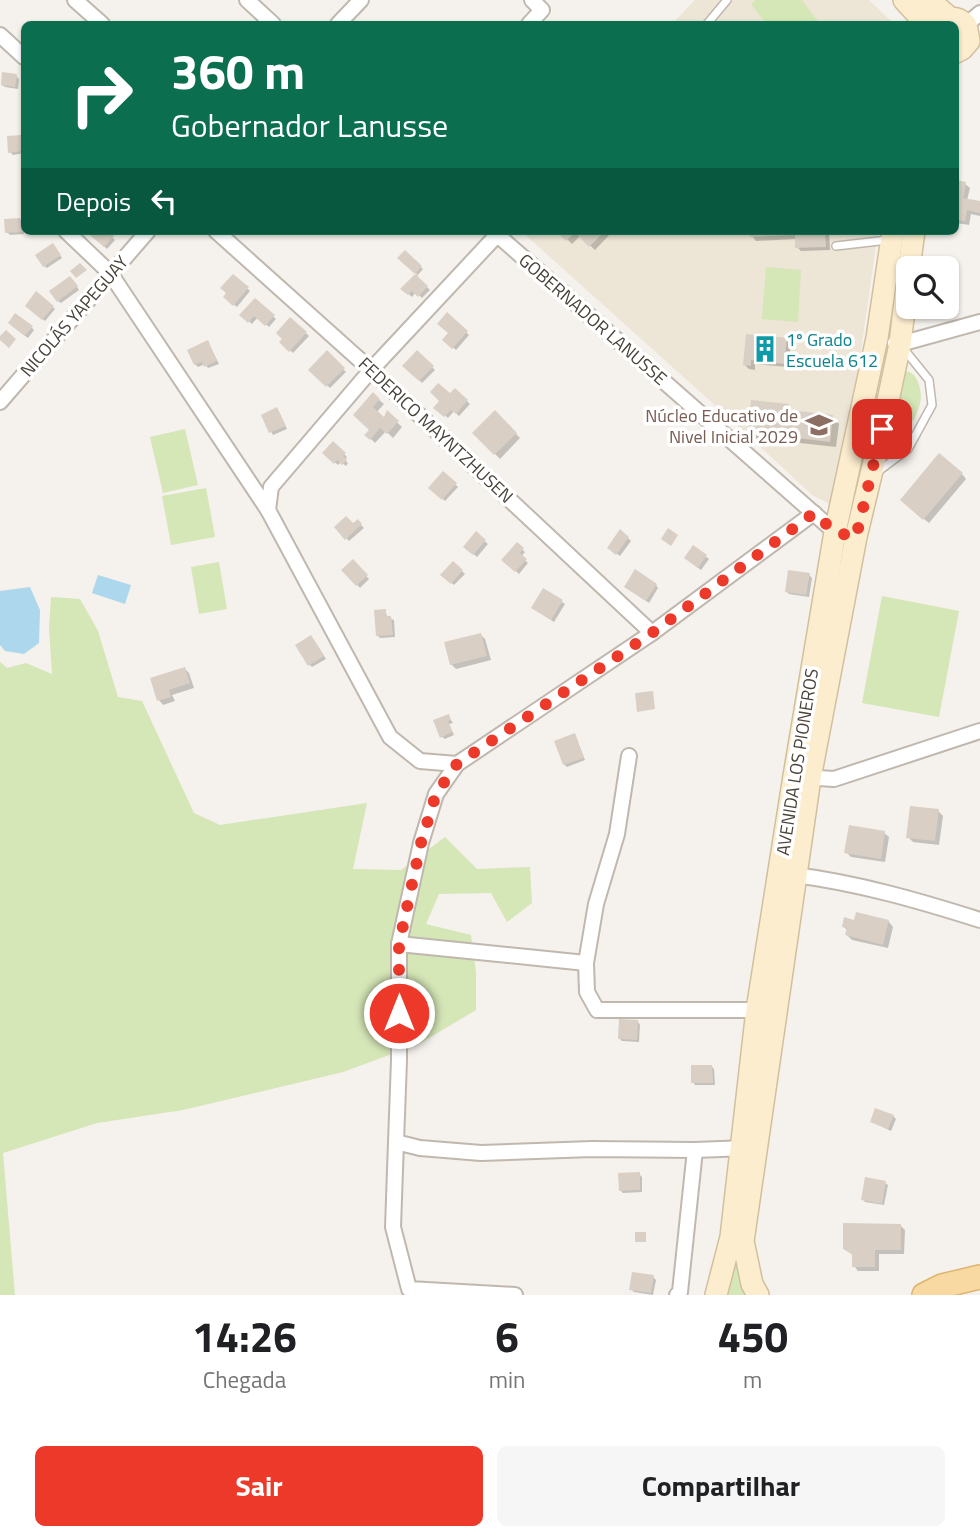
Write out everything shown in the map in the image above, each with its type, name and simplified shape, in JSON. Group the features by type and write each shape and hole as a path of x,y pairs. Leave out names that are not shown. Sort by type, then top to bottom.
{"main road":[{"path":"904,0 923,21"},
{"path":"929,0 948,21"},
{"name":"AVENIDA LOS PIONEROS","path":"758,1295 749,1274 743,1241 757,1010 846,534 893,235"},
{"path":"911,256 913,235"},
{"name":"AVENIDA LOS PIONEROS","path":"846,534 870,478 900,344 903,319"},
{"name":"AVENIDA LOS PIONEROS","path":"716,1295 731,1237 748,1148 796,875 802,777"},
{"path":"924,1295 942,1286 980,1277"},
{"path":"960,1295 980,1288"}],"street":[{"path":"75,0 99,21"},
{"path":"247,0 270,21"},
{"path":"341,21 361,0"},
{"path":"0,35 21,54"},
{"path":"70,235 110,273 268,510 390,737 419,761 457,764"},
{"name":"NICOLÁS YAPEGUAY","path":"0,402 144,235"},
{"name":"FEDERICO MAYNTZHUSEN","path":"220,235 371,370 652,633"},
{"path":"268,510 271,487 371,370 493,235"},
{"name":"GOBERNADOR LANUSSE","path":"497,235 814,513 846,534"},
{"path":"877,338 900,344 980,322"},
{"path":"515,1295 409,1289 393,1227 399,1059 399,944 421,843 436,794 457,764 652,633 814,513"},
{"path":"802,777 834,779 980,731"},
{"path":"629,756 617,834 596,904 586,963 587,992 597,1010 757,1010"},
{"path":"796,875 825,879 941,907 980,920"},
{"path":"399,944 586,963"},
{"path":"396,1142 420,1148 481,1153 748,1148"},
{"path":"677,1295 680,1292 695,1150"}],"lane":[{"path":"710,21 727,0"},
{"path":"836,246 893,235"},
{"path":"870,478 908,449 932,405 929,380 900,344"}],"shaded area":[{"path":"695,0 869,0 891,21 675,21"},
{"path":"525,235 877,235 856,386 830,504 812,495"}],"green space":[{"path":"756,0 802,0 818,21 764,21 751,4"},
{"path":"766,267 801,270 798,322 762,319"},
{"path":"904,371 912,373 917,379 921,394 920,404 912,422 885,451"},
{"path":"185,429 198,485 163,493 150,437"},
{"path":"206,488 215,537 171,545 162,496"},
{"path":"219,562 227,609 199,614 191,567"},
{"path":"882,596 959,611 939,717 862,703"},
{"path":"51,597 80,599 98,631 118,697 142,701 194,813 220,825 367,803 353,869 401,870 445,837 477,869 530,867 532,903 507,922 491,893 439,894 426,924 471,935 476,972 476,1010 419,1044 343,1072 183,1110 97,1123 3,1153 15,1295 0,1295 0,662 7,668 26,663 52,674 49,628"},
{"path":"737,1239 739,1274 746,1295 723,1295"}],"water":[{"path":"98,575 131,585 125,604 92,593"},
{"path":"30,587 40,610 39,643 24,654 5,651 0,645 0,591"}],"building":[{"path":"2,72 17,74 15,87 1,85"},
{"path":"21,135 21,151 8,153 7,136"},
{"path":"959,181 966,182 963,198 980,201 980,213 967,210 965,221 959,220"},
{"path":"20,218 21,232 5,233 4,219"},
{"path":"90,235 114,236 104,247"},
{"path":"560,235 572,235 566,241"},
{"path":"578,235 601,235 589,247"},
{"path":"750,235 795,235 750,237"},
{"path":"795,235 825,235 826,247 795,248"},
{"path":"53,243 61,255 43,267 35,255"},
{"path":"405,250 422,266 415,274 397,258"},
{"path":"80,263 87,270 76,278 70,271"},
{"path":"233,274 249,287 233,306 223,297 226,293 220,288"},
{"path":"415,274 428,286 418,297 412,291 408,295 400,289"},
{"path":"70,276 78,286 57,302 49,291"},
{"path":"36,291 54,306 42,320 25,306"},
{"path":"255,298 275,315 265,326 254,316 248,323 239,315"},
{"path":"447,312 468,331 452,349 442,340 448,333 437,324"},
{"path":"15,313 33,326 25,336 8,323"},
{"path":"290,317 307,332 289,352 279,342 282,339 276,333"},
{"path":"6,330 16,339 9,348 0,340"},
{"name":"1º Grado Escuela 612","path":"746,334 787,338 784,364 751,360 751,366 743,365"},
{"path":"208,340 217,361 204,367 202,362 194,365 187,350"},
{"path":"327,350 345,368 326,387 308,370"},
{"path":"417,350 434,366 419,381 402,366"},
{"path":"438,383 450,393 455,388 468,400 456,414 451,410 444,417 433,408 439,401 430,392"},
{"path":"373,392 380,399 373,407 384,417 387,410 399,421 387,434 380,428 370,440 364,435 369,430 353,415"},
{"path":"751,400 789,404 789,410 833,415 830,442 748,432"},
{"path":"277,407 286,426 269,433 261,415"},
{"path":"495,410 517,433 494,455 472,433"},
{"path":"333,441 346,453 343,456 347,460 342,465 337,460 334,464 322,453"},
{"path":"939,453 963,473 923,520 900,500"},
{"path":"443,471 457,483 442,500 428,488"},
{"path":"346,516 353,523 358,519 362,524 345,540 334,527"},
{"path":"668,528 678,535 671,546 661,539"},
{"path":"620,529 629,537 616,555 607,548"},
{"path":"476,531 486,540 473,555 463,547"},
{"path":"517,542 524,548 520,553 527,559 515,572 501,560"},
{"path":"693,545 707,555 698,568 684,558"},
{"path":"353,559 368,575 356,586 341,570"},
{"path":"453,561 463,570 451,584 440,575"},
{"path":"635,569 657,584 646,601 624,587"},
{"path":"788,570 810,573 806,595 785,592"},
{"path":"543,588 563,600 551,620 531,608"},
{"path":"386,609 386,616 391,616 393,635 376,636 374,610"},
{"path":"481,633 487,656 450,665 444,642"},
{"path":"311,635 324,656 308,666 295,645"},
{"path":"185,667 190,683 169,690 171,697 157,701 150,678"},
{"path":"653,691 655,709 637,712 635,693"},
{"path":"449,714 451,720 448,721 452,732 440,738 433,720"},
{"path":"575,733 584,758 563,765 554,741"},
{"path":"910,806 939,809 935,841 906,838"},
{"path":"849,825 885,831 881,859 844,853"},
{"path":"856,912 889,920 883,945 845,935 847,928 842,927 844,917 854,920"},
{"path":"619,1019 638,1020 637,1040 618,1039"},
{"path":"691,1065 712,1065 713,1083 691,1083"},
{"path":"875,1108 894,1115 888,1129 870,1122"},
{"path":"640,1172 640,1190 619,1191 618,1173"},
{"path":"865,1177 886,1181 882,1204 861,1200"},
{"path":"843,1223 901,1224 901,1250 875,1250 875,1267 852,1267 852,1254 843,1249"},
{"path":"635,1232 646,1232 646,1242 635,1242"},
{"path":"632,1272 654,1275 651,1293 629,1290"}],"place":[{"name":"1º Grado Escuela 612","path":"765,349"},
{"name":"Núcleo Educativo de Nivel Inicial 2029","path":"819,425"}],"route":[{"path":"399,1013 399,944 421,843 436,794 457,764 652,633 814,513 835,532 856,537 882,429"}]}
